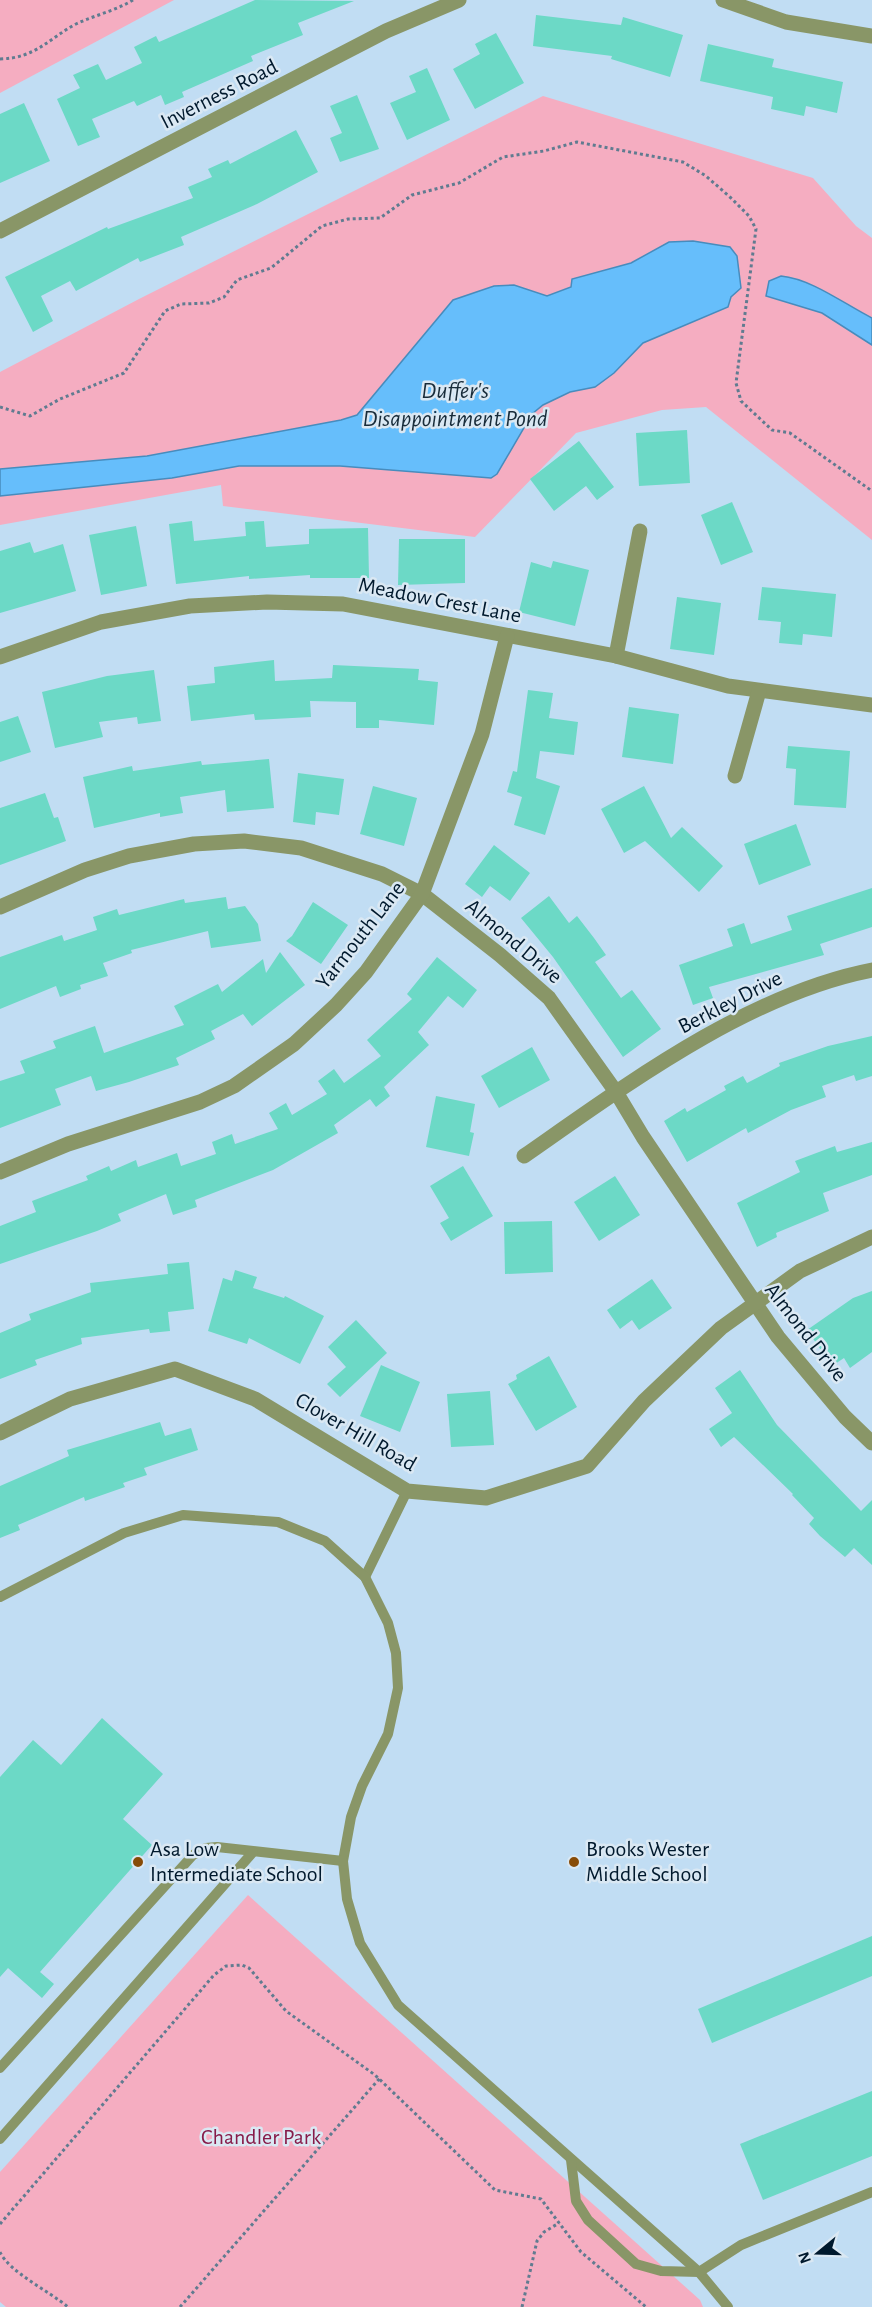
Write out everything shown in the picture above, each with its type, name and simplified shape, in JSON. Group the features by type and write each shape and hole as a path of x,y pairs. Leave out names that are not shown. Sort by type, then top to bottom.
{"street":[{"name":"Inverness Road","path":"0,231 386,32 459,0"},
{"path":"723,0 786,22 872,36"},
{"path":"616,656 640,531"},
{"name":"Meadow Crest Lane","path":"0,657 101,622 190,606 267,602 343,604 616,656 728,686 872,705"},
{"name":"Yarmouth Lane","path":"0,1172 68,1144 200,1102 242,1081 294,1044 336,1005 366,972 422,894 482,734 507,636"},
{"path":"735,776 759,691"},
{"name":"Almond Drive","path":"0,907 85,870 129,856 194,844 244,841 301,848 382,874 422,894 500,955 549,998 616,1092 754,1303 845,1417 872,1443"},
{"name":"Berkley Drive","path":"524,1156 616,1092 727,1024 833,977 872,970"},
{"name":"Clover Hill Road","path":"0,1433 70,1399 175,1369 255,1399 407,1491 486,1498 587,1466 644,1401 721,1328 800,1271 872,1237"}],"lane":[{"path":"365,1577 407,1491"},
{"path":"0,1597 124,1533 183,1515 278,1522 325,1541 365,1577 388,1623 396,1653 398,1688 388,1734 362,1786 351,1817 343,1861 347,1899 360,1943 398,2005 699,2272 728,2307"},
{"path":"0,2068 193,1856 206,1848 217,1847 343,1861"},
{"path":"0,2139 253,1852"},
{"path":"572,2160 576,2201 588,2220 636,2264 660,2271 699,2272 741,2245 872,2193"}],"path":[{"path":"0,59 40,50 74,25 114,11 133,0"},
{"path":"0,407 30,416 60,399 124,373 165,310 181,304 209,303 224,297 237,280 271,268 322,226 348,219 380,218 411,195 459,183 503,157 544,151 577,142 683,162 706,176 750,216 756,229 736,383 741,402 772,430 790,433 872,491"},
{"path":"0,2224 214,1975 226,1966 242,1965 249,1968 286,2011 346,2051 380,2078 495,2190 541,2199 581,2252 646,2307"},
{"path":"180,2307 380,2078"},
{"path":"522,2307 537,2241 544,2232 559,2223"},
{"path":"0,2252 8,2264 68,2307"}],"green space":[{"path":"0,0 174,0 0,93"},
{"path":"543,96 813,178 856,226 872,238 872,540 706,407 662,410 576,433 475,537 223,506 221,485 0,525 0,372 139,299"},
{"name":"Chandler Park","path":"248,1895 700,2300 703,2307 6,2307 0,2302 0,2172"}],"water":[{"name":"Duffer's Disappointment Pond","path":"693,241 730,247 737,256 741,288 731,297 728,307 643,343 614,373 595,387 570,392 543,405 532,414 497,474 491,478 340,466 239,466 172,478 0,496 0,469 147,456 341,420 357,415 453,300 494,286 514,285 547,296 571,287 572,279 631,263 669,242"},
{"path":"781,276 816,287 872,318 872,345 822,313 766,296 769,281"}],"building":[{"path":"255,0 354,1 298,23 303,35 251,56 253,61 182,92 184,97 165,105 161,95 137,106 134,101 92,119 100,137 78,146 57,99 80,88 73,75 98,64 106,80 142,63 134,47 156,36 159,42"},
{"path":"536,15 621,25 623,17 683,35 670,77 611,59 612,56 533,46"},
{"path":"496,33 524,83 475,109 453,69 480,54 475,44"},
{"path":"708,44 774,59 772,67 843,82 837,113 806,106 804,116 771,109 773,97 700,81"},
{"path":"427,68 450,120 407,140 390,103 416,92 409,76"},
{"path":"357,95 379,149 340,162 330,138 342,133 330,106"},
{"path":"24,103 50,161 0,183 0,114"},
{"path":"296,130 318,172 257,204 181,237 184,245 140,262 138,258 76,291 70,281 41,296 53,321 33,332 5,277 107,227 108,229 193,198 188,187 212,177 208,169 228,160 230,164"},
{"path":"687,430 690,483 639,486 636,433"},
{"path":"579,441 614,487 597,500 586,486 554,511 530,479"},
{"path":"732,502 753,552 721,565 701,515"},
{"path":"192,521 194,541 246,536 245,522 264,521 266,547 309,544 309,529 368,528 369,578 310,578 310,575 249,579 249,576 176,584 169,524"},
{"path":"136,526 147,586 101,595 89,535"},
{"path":"399,539 465,539 465,583 398,585"},
{"path":"30,542 34,553 63,544 76,591 0,613 0,551"},
{"path":"553,561 589,570 575,626 519,612 531,562 551,568"},
{"path":"762,587 836,594 832,637 803,634 802,645 779,643 781,622 758,620"},
{"path":"677,597 721,603 714,655 670,649"},
{"path":"274,660 275,681 332,678 333,665 419,669 418,680 438,682 434,725 379,720 379,728 356,728 356,702 310,701 311,717 255,720 254,714 191,721 187,686 215,683 214,667"},
{"path":"154,670 161,721 138,724 137,717 99,722 103,737 55,748 42,692 107,676"},
{"path":"528,690 553,693 549,718 578,722 574,755 540,751 536,778 560,786 545,835 514,825 522,797 507,792 513,771 517,772"},
{"path":"629,707 679,714 673,764 622,757"},
{"path":"18,716 31,752 0,762 0,722"},
{"path":"788,746 850,751 846,808 794,805 796,769 786,768"},
{"path":"269,759 274,808 227,812 225,790 180,797 183,813 160,817 160,813 94,828 83,777 132,766 133,771 201,761 202,765"},
{"path":"298,773 344,779 339,815 316,812 315,825 293,822"},
{"path":"373,786 417,798 404,846 360,834"},
{"path":"644,786 671,838 682,827 723,866 699,892 645,841 624,853 601,809"},
{"path":"45,793 54,818 58,817 66,841 0,865 0,808"},
{"path":"796,824 811,865 759,885 744,844"},
{"path":"494,845 530,873 510,901 490,886 482,897 465,884"},
{"path":"872,888 872,927 820,944 824,955 709,987 713,998 693,1005 679,965 733,946 727,929 744,923 751,944 792,930 787,916"},
{"path":"549,896 569,923 577,916 606,955 595,962 621,998 632,990 661,1029 623,1057 553,957 521,918"},
{"path":"226,897 228,909 245,906 258,924 261,941 211,948 208,931 131,950 132,953 103,963 108,976 80,985 81,989 60,997 56,986 0,1009 0,957 62,935 64,941 97,930 93,917 117,909 119,915 184,899 185,903"},
{"path":"313,902 348,925 321,964 286,941 292,936"},
{"path":"280,952 305,985 252,1026 243,1014 211,1031 215,1039 176,1058 179,1065 129,1082 96,1091 91,1076 55,1089 61,1105 0,1128 0,1081 25,1073 20,1061 56,1048 53,1041 95,1026 104,1053 184,1025 174,1006 218,984 222,992 263,959 266,973"},
{"path":"437,957 477,990 463,1008 448,996 418,1032 429,1045 384,1087 390,1096 376,1107 370,1099 334,1125 338,1133 273,1170 195,1200 197,1207 173,1215 166,1194 118,1214 121,1221 0,1264 0,1226 36,1212 32,1201 88,1180 86,1176 109,1166 111,1171 136,1160 138,1167 177,1153 181,1166 216,1154 212,1142 232,1134 235,1144 278,1129 269,1113 286,1103 292,1115 327,1094 318,1081 334,1069 344,1083 381,1056 367,1040 412,999 407,994"},
{"path":"872,1036 872,1076 856,1081 854,1075 822,1086 826,1097 791,1110 748,1133 746,1128 687,1162 664,1121 685,1108 687,1112 726,1090 724,1086 743,1076 747,1083 780,1066 779,1063 828,1046"},
{"path":"532,1047 550,1080 499,1108 481,1076"},
{"path":"436,1096 475,1104 470,1132 474,1133 469,1156 426,1147"},
{"path":"872,1142 872,1175 823,1193 829,1211 776,1233 777,1237 757,1247 737,1203 800,1172 795,1161 835,1146 837,1152"},
{"path":"463,1166 493,1216 451,1241 440,1223 449,1218 430,1186"},
{"path":"615,1176 640,1215 599,1241 574,1202"},
{"path":"552,1221 553,1272 505,1274 504,1222"},
{"path":"189,1262 194,1309 168,1312 170,1331 150,1333 149,1329 81,1338 82,1344 35,1360 37,1365 0,1379 0,1333 31,1320 29,1314 91,1292 90,1283 168,1274 167,1264"},
{"path":"235,1270 257,1277 253,1288 284,1298 285,1296 324,1316 300,1364 249,1338 247,1344 208,1331 223,1278 232,1281"},
{"path":"652,1279 672,1308 639,1330 632,1320 620,1329 607,1310"},
{"path":"872,1291 872,1352 850,1368 844,1358 832,1366 807,1330 853,1298"},
{"path":"356,1320 387,1353 340,1397 327,1384 346,1367 328,1347"},
{"path":"549,1356 577,1407 536,1431 508,1384 517,1379 516,1375"},
{"path":"381,1365 420,1382 400,1432 360,1416"},
{"path":"740,1370 777,1425 861,1511 872,1500 872,1565 854,1548 845,1557 820,1536 809,1524 814,1518 793,1494 734,1437 721,1447 709,1429 732,1413 715,1388"},
{"path":"490,1391 494,1445 451,1447 447,1394"},
{"path":"160,1422 165,1436 191,1428 198,1450 144,1468 147,1475 123,1483 125,1487 85,1501 84,1497 18,1525 20,1530 0,1538 0,1486 69,1456 67,1450"},
{"name":"Asa Low Intermediate School","path":"102,1718 163,1774 123,1819 152,1845 40,1972 54,1984 42,1998 8,1968 0,1977 0,1777 33,1740 61,1765"},
{"path":"872,1936 872,1976 712,2043 698,2009"},
{"path":"872,2091 872,2156 763,2200 740,2144"}],"place":[{"name":"Asa Low Intermediate School","path":"138,1862"},
{"name":"Brooks Wester Middle School","path":"574,1862"}]}
